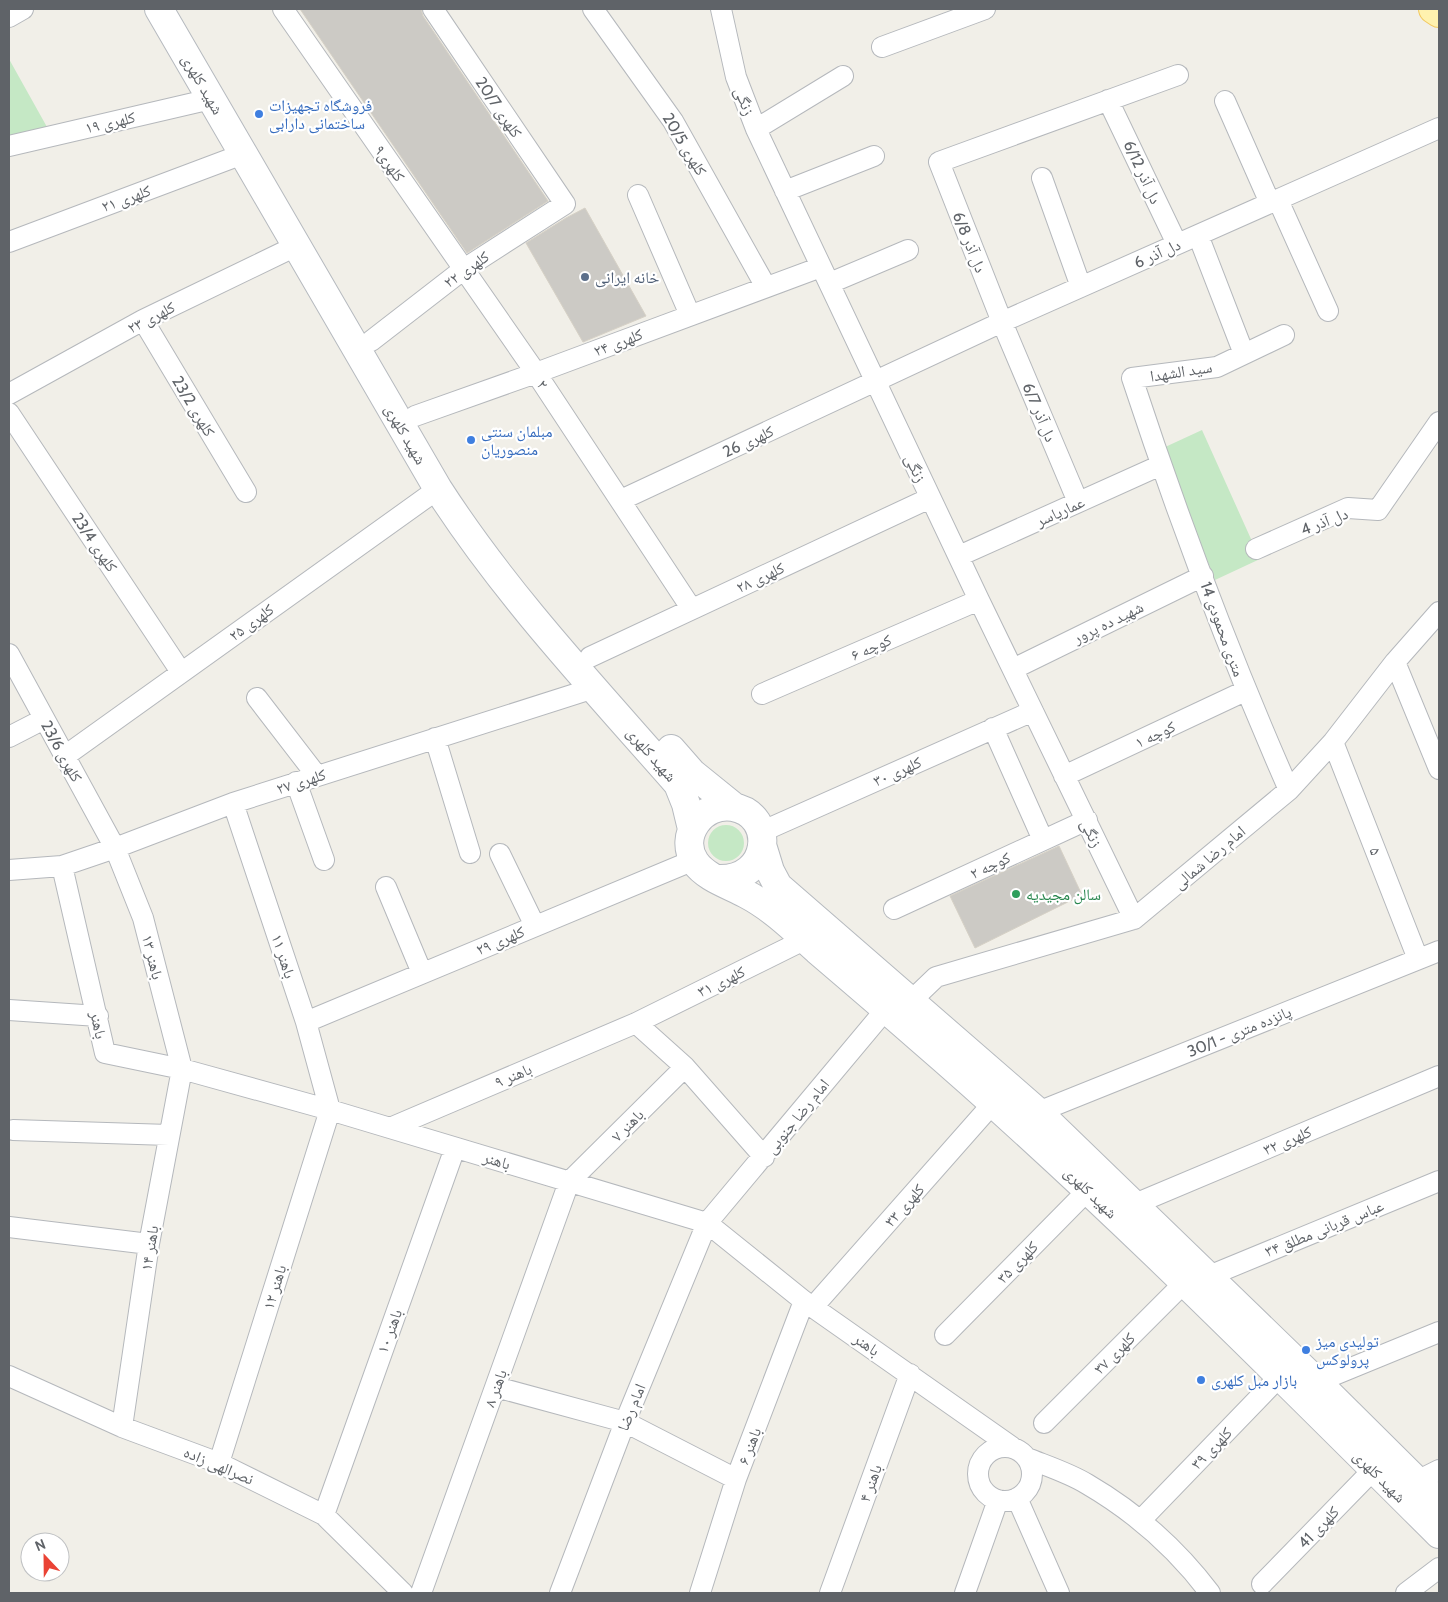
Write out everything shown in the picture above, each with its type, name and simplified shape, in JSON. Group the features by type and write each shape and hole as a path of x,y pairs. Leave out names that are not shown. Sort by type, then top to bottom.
{"main road":[{"name":"شهید کلهری","path":"159,9 438,489 489,564 678,784 692,829"},
{"name":"شهید کلهری","path":"179,9 452,480 502,553 692,773 734,807"},
{"path":"1433,9 1439,13"},
{"path":"721,807 734,807 746,812 755,821 762,838 760,857 753,868 743,875 730,879 718,878 706,874 694,860 690,841 692,829 699,818 709,810 721,807"},
{"name":"شهید کلهری","path":"762,838 770,871 778,886 994,1102 1088,1190 1428,1476 1439,1503"},
{"name":"شهید کلهری","path":"718,878 764,903 806,939 898,1005 1038,1112 1134,1204 1280,1376 1439,1534"}],"street":[{"path":"9,16 23,9"},
{"name":"کلهری۹","path":"283,9 464,269"},
{"name":"کلهری 20/7","path":"433,9 565,204"},
{"name":"کلهری 20/5","path":"592,9 673,121 766,286"},
{"name":"زنگی","path":"721,9 736,77 756,129 930,498 1134,919"},
{"path":"882,47 985,9"},
{"path":"1108,100 1178,75"},
{"path":"756,129 843,76"},
{"name":"کلهری ۱۹","path":"9,146 211,99"},
{"name":"دل آذر 6/8","path":"1002,322 939,162 1108,100"},
{"name":"دل آذر 6/12","path":"1108,100 1177,244"},
{"path":"1225,101 1328,311"},
{"name":"دل آذر 6","path":"876,382 1002,322 1439,128"},
{"name":"کلهری ۲۱","path":"9,242 244,154"},
{"path":"785,191 874,156"},
{"path":"1042,178 1081,287"},
{"path":"638,195 690,315"},
{"name":"کلهری ۲۲","path":"371,341 464,269 565,204"},
{"path":"1198,235 1244,354"},
{"name":"کلهری ۲۳","path":"9,394 143,320 296,246"},
{"name":"کلهری ۲۴","path":"415,416 536,373 766,286 825,275 908,250"},
{"name":"۲","path":"464,269 621,500"},
{"name":"کلهری 23/2","path":"143,320 246,492"},
{"name":"دل آذر 6/7","path":"1002,322 1078,502"},
{"name":"سید الشهدا","path":"1161,465 1132,378 1217,367 1284,335"},
{"name":"کلهری 26","path":"621,500 876,382"},
{"name":"کلهری 23/4","path":"9,413 181,672"},
{"name":"دل آذر 4","path":"1256,549 1348,508 1378,510 1439,422"},
{"name":"عماریاسر","path":"958,556 1161,465"},
{"name":"14 متری محمودی","path":"1161,465 1246,691 1289,790"},
{"name":"کلهری ۲۵","path":"64,756 438,489"},
{"name":"کلهری ۲۸","path":"590,657 930,498"},
{"path":"621,500 692,608"},
{"name":"شهید ده پرور","path":"1013,668 1203,576"},
{"name":"۶ کوچه","path":"762,694 979,600"},
{"name":"امام رضا شمالی","path":"898,1005 936,977 1134,919 1289,790 1333,742 1395,662 1439,612"},
{"name":"کلهری 23/6","path":"9,654 115,848"},
{"path":"1395,662 1439,769"},
{"name":"کلهری ۲۷","path":"9,870 62,866 233,803 594,688"},
{"name":"۱ کوچه","path":"1064,776 1246,691"},
{"path":"257,698 317,776"},
{"name":"کلهری ۳۰","path":"762,838 1033,710"},
{"path":"9,737 44,719"},
{"path":"993,728 1043,840"},
{"path":"435,738 470,853"},
{"name":"۵","path":"1333,742 1418,959"},
{"path":"296,782 324,860"},
{"name":"باهنر ۱۱","path":"233,803 306,1022 330,1110"},
{"name":"۲ کوچه","path":"894,910 1086,820"},
{"name":"باهنر ۱۳","path":"115,848 143,918 182,1069"},
{"path":"500,854 535,926"},
{"name":"کلهری ۲۹","path":"306,1022 694,860"},
{"name":"باهنر","path":"62,866 105,1053 182,1069 330,1110 707,1223 808,1304 1020,1452 1086,1483 1141,1520 1166,1543 1210,1593"},
{"path":"386,887 422,973"},
{"name":"کلهری ۳۱","path":"636,1023 806,939"},
{"name":"30/1 - پانزده متری","path":"1038,1112 1439,951"},
{"name":"امام رضا جنوبی","path":"707,1223 898,1005"},
{"path":"9,1010 98,1016"},
{"path":"636,1023 685,1068 764,1157"},
{"name":"باهنر ۹","path":"390,1128 636,1023"},
{"name":"باهنر ۷","path":"569,1182 685,1068"},
{"name":"باهنر ۱۴","path":"122,1427 149,1244 182,1069"},
{"name":"کلهری ۳۲","path":"1134,1204 1439,1076"},
{"name":"کلهری ۳۳","path":"808,1304 994,1102"},
{"name":"باهنر ۱۲","path":"219,1463 330,1110"},
{"path":"13,1130 170,1135"},
{"name":"باهنر ۱۰","path":"324,1515 455,1148"},
{"name":"عباس قربانی مطلق ۳۴","path":"1196,1279 1439,1181"},
{"name":"باهنر ۸","path":"422,1593 569,1182"},
{"name":"کلهری ۳۵","path":"945,1335 1088,1190"},
{"name":"امام رضا","path":"560,1593 625,1422 707,1223"},
{"path":"9,1226 149,1244"},
{"name":"کلهری ۳۷","path":"1044,1423 1196,1279"},
{"name":"باهنر ۶","path":"700,1593 736,1479 808,1304"},
{"path":"1317,1382 1439,1332"},
{"name":"باهنر ۴","path":"830,1593 910,1374"},
{"name":"نصرالهی زاده","path":"9,1376 122,1427 219,1463 324,1515 404,1593"},
{"name":"کلهری ۳۹","path":"1141,1520 1280,1376"},
{"path":"496,1387 625,1422 736,1479"},
{"path":"965,1593 1008,1499 1030,1484 1031,1466 1020,1452 993,1449 980,1462 978,1472 983,1489 1008,1499 1060,1593"},
{"name":"کلهری 41","path":"1262,1584 1374,1469"},
{"path":"1406,1593 1439,1568"}],"green space":[{"path":"9,59 47,127 9,136"},
{"path":"1202,430 1260,559 1215,580 1163,448"},
{"path":"726,825 738,831 744,843 738,855 726,861 714,855 708,843 714,831"}],"building":[{"path":"300,9 421,9 423,16 548,201 467,253"},
{"name":"خانه ایرانی","path":"585,208 646,316 583,342 526,243"},
{"name":"سالن مجیدیه","path":"1059,846 1082,895 975,948 950,896"}],"place":[{"name":"فروشگاه تجهیزات ساختمانی دارابی","path":"259,114"},
{"name":"خانه ایرانی","path":"585,277"},
{"name":"مبلمان سنتی منصوریان","path":"471,440"},
{"name":"سالن مجیدیه","path":"1016,894"},
{"name":"تولیدی میز پرولوکس","path":"1306,1350"},
{"name":"بازار مبل کلهری","path":"1201,1380"}]}
